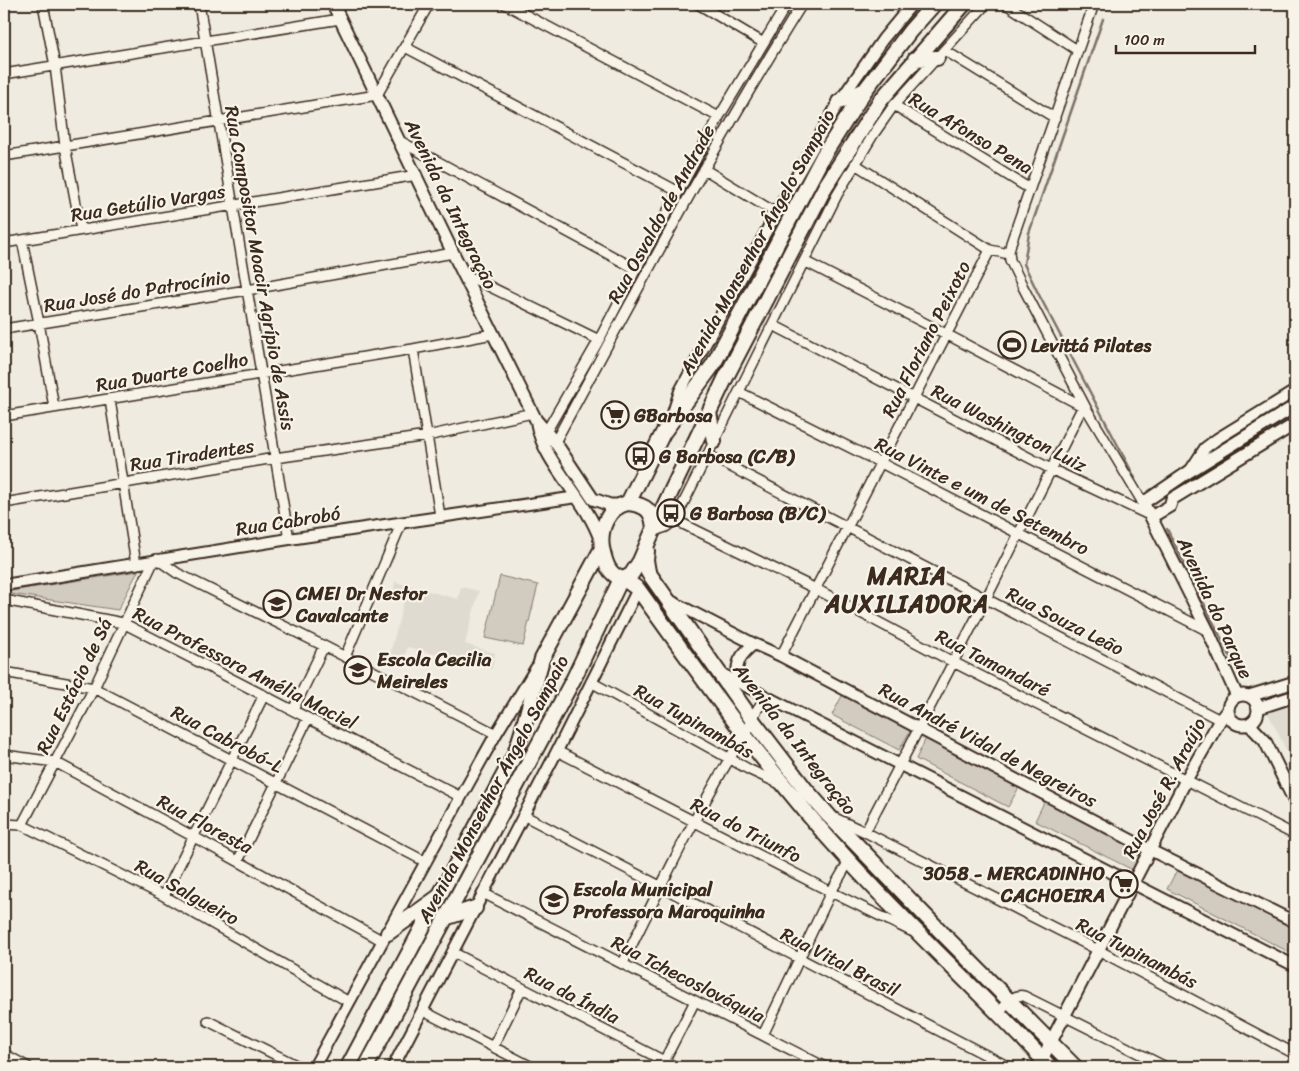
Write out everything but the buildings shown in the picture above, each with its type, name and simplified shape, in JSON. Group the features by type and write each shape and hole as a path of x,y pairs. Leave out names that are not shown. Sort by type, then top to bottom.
{"main road":[{"name":"Avenida da Integração","path":"333,4 453,253 535,417"},
{"name":"Avenida Monsenhor Ângelo Sampaio","path":"348,1067 515,754 542,659 601,543 604,526 610,512 623,504 671,420 713,365 810,179 865,90 910,31 934,4"},
{"name":"Avenida Monsenhor Ângelo Sampaio","path":"366,1067 574,678 620,581 629,577 636,570 710,412 825,187 880,101 964,4"},
{"path":"915,59 940,54"},
{"path":"839,102 865,90"},
{"path":"1143,503 1164,487 1295,406"},
{"path":"710,412 714,441"},
{"path":"535,417 593,500 610,505 640,505 653,518 652,537"},
{"path":"535,417 539,435 545,448 596,526 609,571 623,579"},
{"path":"1151,517 1171,502 1295,424"},
{"path":"1164,487 1171,502"},
{"path":"1161,536 1159,527 1161,520 1171,502"},
{"name":"Avenida do Parque","path":"1143,503 1208,631 1236,696"},
{"name":"Avenida da Integração","path":"652,537 646,560 648,572 753,721 806,790 945,936 1075,1067"},
{"name":"Avenida da Integração","path":"623,579 638,589 744,735 783,785 849,861 998,1013 1044,1065"},
{"path":"1249,696 1255,700 1258,708 1256,718 1249,724 1241,725 1224,716 1230,702 1236,696 1249,696 1295,682"},
{"path":"1258,708 1295,696"},
{"name":"Rua José R. Araújo","path":"1044,1065 1052,1043 1098,950 1186,780 1224,716"},
{"path":"1249,724 1265,742 1295,802"},
{"path":"386,937 440,897"},
{"path":"446,918 475,908"}],"street":[{"path":"43,4 55,66 65,146 81,230"},
{"name":"Rua Compositor Moacir Agrípio de Assis","path":"199,4 289,538"},
{"path":"4,156 378,95 429,4"},
{"path":"505,4 719,117"},
{"path":"698,4 762,42"},
{"name":"Rua Osvaldo de Andrade","path":"546,432 600,340 636,269 719,117 762,42 787,4"},
{"name":"Rua Osvaldo de Andrade","path":"554,442 757,75 802,4"},
{"path":"671,420 680,392 776,213 839,102 883,39 912,4"},
{"path":"652,537 675,520 837,195 873,135 894,105 986,4"},
{"path":"1006,4 1078,50"},
{"path":"1094,4 1011,243 1009,254 1015,270 1085,407 1143,503"},
{"path":"4,74 340,19"},
{"path":"405,48 678,192"},
{"path":"940,54 1055,118"},
{"name":"Rua Afonso Pena","path":"894,105 1030,189"},
{"path":"398,140 636,269"},
{"path":"855,164 990,250 1009,254"},
{"path":"704,169 776,213"},
{"name":"Rua Getúlio Vargas","path":"4,243 416,175"},
{"path":"22,240 54,408"},
{"name":"Rua Floriano Peixoto","path":"781,656 990,250"},
{"name":"Rua José do Patrocínio","path":"4,329 247,290 453,253"},
{"path":"804,261 1085,407"},
{"path":"464,274 600,340"},
{"name":"Rua Washington Luiz","path":"772,325 1051,469 1151,517"},
{"name":"Rua Duarte Coelho","path":"4,416 110,400 493,334"},
{"path":"413,349 440,516"},
{"path":"1190,471 1205,448 1216,439 1295,391"},
{"name":"Rua Vinte e um de Setembro","path":"739,392 1208,631"},
{"path":"110,400 136,564"},
{"path":"865,832 1051,469 1085,407"},
{"name":"Rua Tiradentes","path":"4,503 122,482 427,436 535,417"},
{"name":"Rua Souza Leão","path":"708,455 986,599 1224,716"},
{"name":"Rua Cabrobó","path":"4,585 289,538 578,497"},
{"name":"Rua Tamandaré","path":"675,520 816,589 953,662 1295,836"},
{"path":"345,657 402,522"},
{"path":"155,560 496,734"},
{"name":"Rua Estácio de Sá","path":"22,825 94,688 123,623 155,560"},
{"name":"Avenida Monsenhor Ângelo Sampaio","path":"394,1067 557,751 638,589"},
{"name":"Rua André Vidal de Negreiros","path":"665,598 781,656 1150,850 1295,922"},
{"name":"Rua Professora Amélia Maciel","path":"4,600 123,623 461,798"},
{"path":"738,681 736,670 738,661 746,650 754,644"},
{"path":"293,710 324,646"},
{"name":"Avenida Monsenhor Ângelo Sampaio","path":"314,1067 496,734 542,659"},
{"path":"718,671 1295,966"},
{"name":"Rua Cabrobó-L","path":"4,672 94,688 426,862"},
{"name":"Rua Tupinambás","path":"591,682 729,759 783,785"},
{"path":"164,896 264,695"},
{"path":"623,963 660,888 729,759 753,721 760,705 768,697"},
{"path":"238,861 308,718"},
{"name":"Rua do Triunfo","path":"557,751 922,936"},
{"name":"Rua Floresta","path":"4,755 55,762 238,861 386,937"},
{"name":"Rua Vital Brasil","path":"523,815 660,888 1009,1067"},
{"name":"Rua Tupinambás","path":"829,816 865,832 1098,950 1295,1054"},
{"name":"Rua Salgueiro","path":"4,824 22,825 164,896 349,1002"},
{"path":"763,1035 832,892 849,861"},
{"name":"Rua Tchecoslováquia","path":"483,892 820,1066"},
{"name":"Rua da Índia","path":"452,952 663,1064 676,1067"},
{"path":"494,1047 522,988"},
{"path":"998,1013 1017,995 1024,996 1166,1067"},
{"path":"663,1064 695,1001"},
{"path":"423,1011 532,1067"},
{"path":"208,1020 300,1067"},
{"path":"4,1054 28,1067"}],"shaded area":[{"path":"138,571 118,610 4,593 4,592"},
{"path":"500,576 538,585 523,646 485,638"},
{"path":"395,582 458,599 461,587 479,591 465,644 495,653 492,669 407,647 405,658 390,655 404,600 393,597"},
{"path":"844,692 913,726 899,750 832,715"},
{"path":"1295,701 1295,768 1266,709"},
{"path":"927,736 1022,782 1008,807 916,759"},
{"path":"1047,796 1146,847 1133,870 1035,821"},
{"path":"1180,864 1295,924 1295,955 1167,889"}],"waterway":[{"path":"1103,19 1029,233 1024,264 1135,478"},
{"path":"1167,529 1238,672"}],"place":[{"name":"Levittá Pilates","path":"1012,345"},
{"name":"GBarbosa","path":"615,415"},
{"name":"G Barbosa (C/B)","path":"640,456"},
{"name":"G Barbosa (B/C)","path":"671,513"},
{"name":"CMEI Dr Nestor Cavalcante","path":"277,604"},
{"name":"Escola Cecilia Meireles","path":"358,670"},
{"name":"3058 - MERCADINHO CACHOEIRA","path":"1124,884"},
{"name":"Escola Municipal Professora Maroquinha","path":"554,900"}],"district":[{"name":"MARIA AUXILIADORA","path":"907,590"}]}
